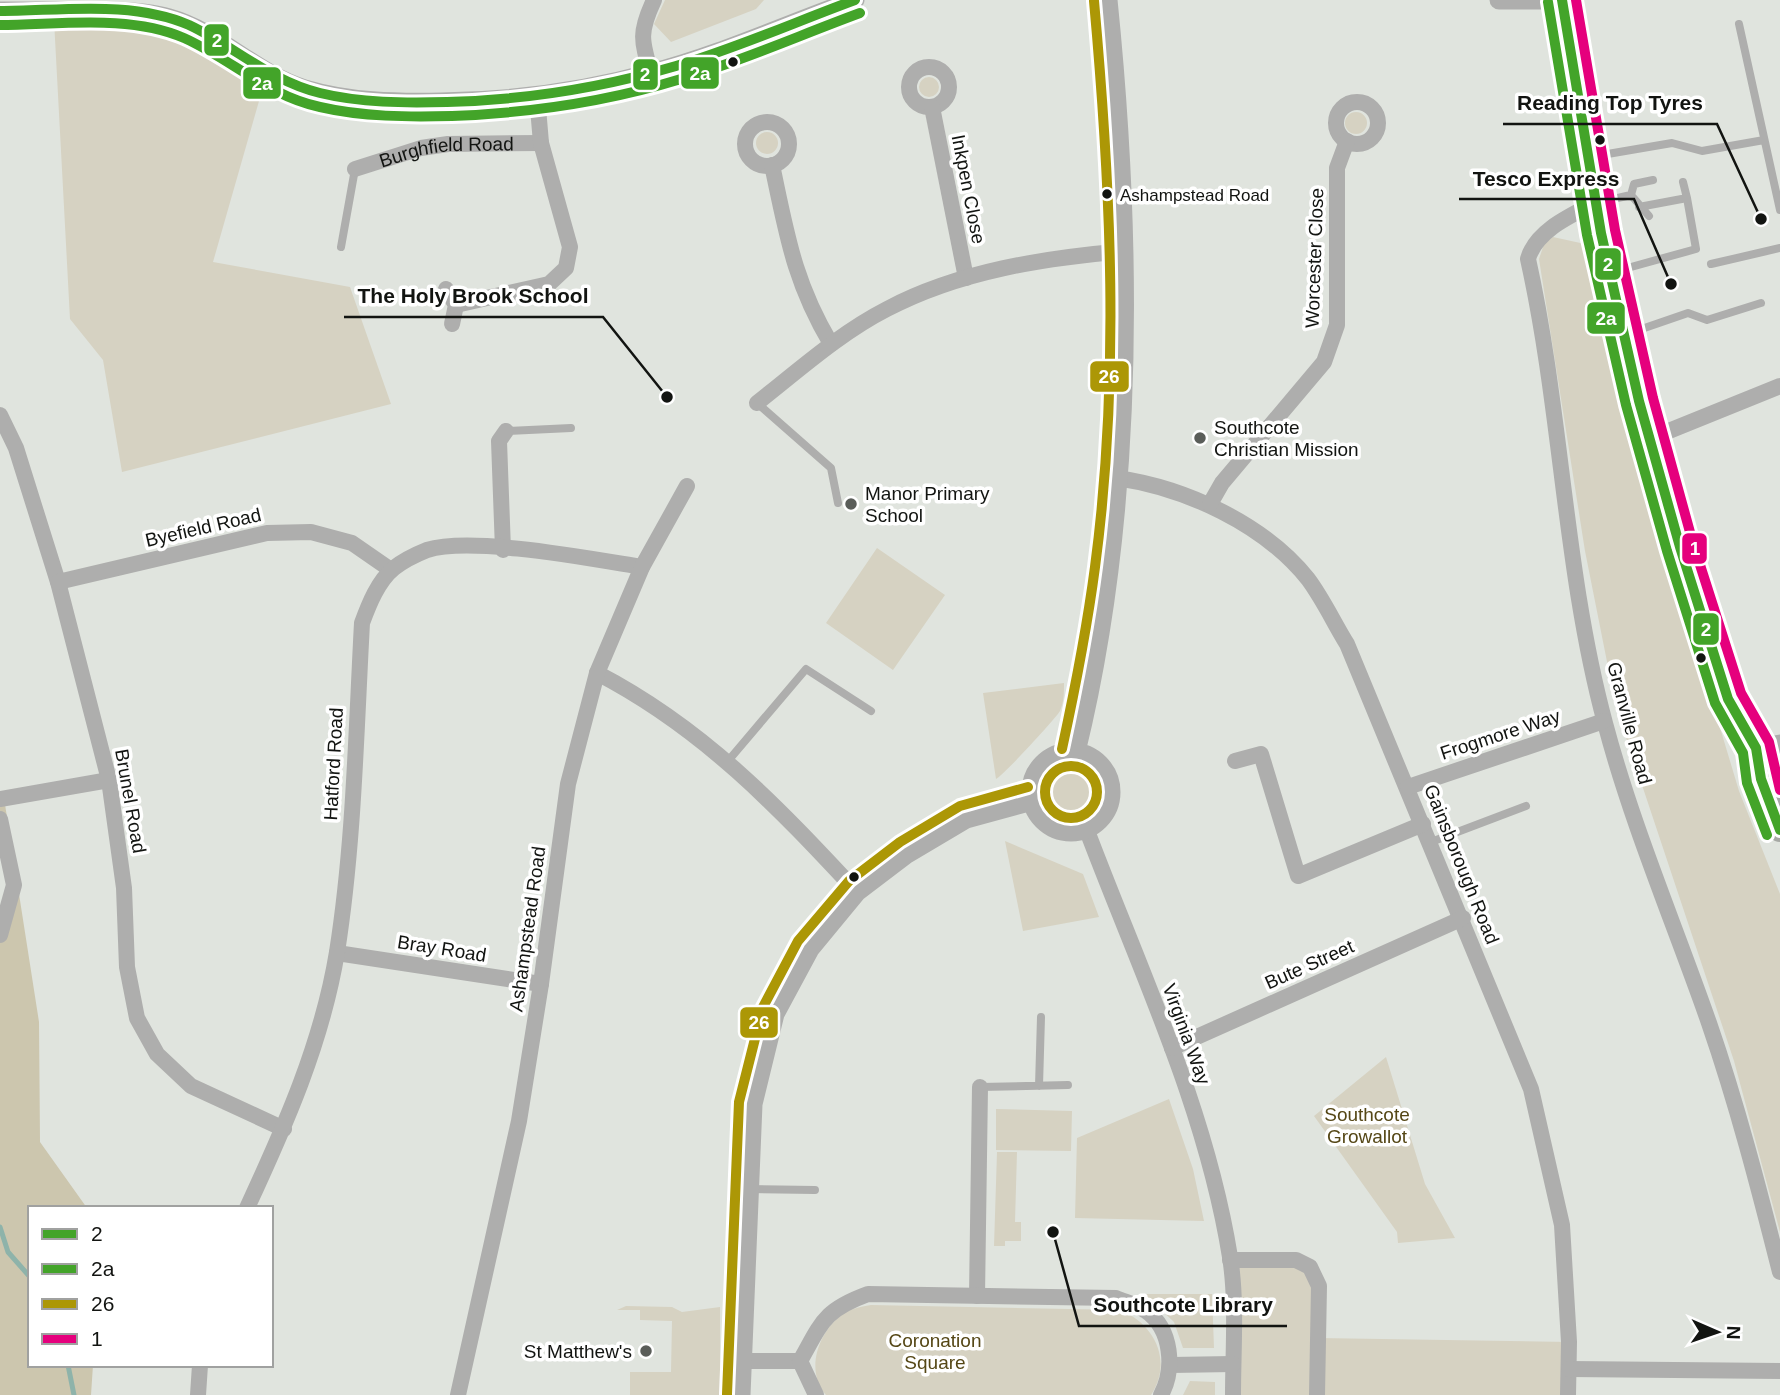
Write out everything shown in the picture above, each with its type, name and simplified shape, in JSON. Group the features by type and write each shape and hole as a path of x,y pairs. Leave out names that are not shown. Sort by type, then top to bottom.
{"main road":[{"path":"1562,0 1610,273 1649,439 1728,699 1756,748 1761,779 1780,830"}],"street":[{"path":"652,73 642,42 642,24 654,0"},
{"path":"0,11 40,6 169,18 211,37 284,81 344,98 398,103 537,96 652,73 812,7 855,0"},
{"path":"1076,752 1103,601 1117,478 1125,251 1119,109 1108,0"},
{"path":"1499,0 1549,0"},
{"path":"456,305 549,284 566,268 570,247 541,144 537,96"},
{"name":"Inkpen Close","path":"932,107 966,278"},
{"name":"Worcester Close","path":"1210,505 1222,484 1324,362 1337,326 1337,168 1347,141"},
{"name":"Burghfield Road","path":"355,169 421,148 448,144 541,144"},
{"path":"772,165 793,263 809,306 831,344"},
{"name":"Granville Road","path":"1597,202 1574,214 1540,238 1532,246 1528,259 1550,379 1572,562 1604,721 1651,865 1710,1026 1741,1126 1780,1272"},
{"path":"757,403 831,344 887,308 966,278 1056,257 1125,251"},
{"path":"446,289 456,305 452,324"},
{"path":"1649,439 1780,386"},
{"name":"Brunel Road","path":"0,415 16,447 58,582 109,780 124,888 127,967 137,1018 157,1054 191,1086 284,1129"},
{"path":"503,550 499,441 506,431"},
{"name":"Gainsborough Road","path":"1117,478 1154,483 1210,505 1258,533 1307,579 1347,644 1463,918 1531,1089 1562,1225 1568,1395"},
{"name":"Ashampstead Road","path":"458,1395 519,1121 568,784 597,673 642,567 687,486"},
{"name":"Byefield Road","path":"58,582 267,533 311,532 352,543 391,570"},
{"name":"Hatford Road","path":"248,1206 284,1129 305,1073 337,953 352,818 362,623 372,597 391,570 428,550 459,546 642,567"},
{"path":"597,673 629,690 728,761 788,816 857,892"},
{"name":"Frogmore Way","path":"1408,787 1604,721"},
{"path":"1756,748 1780,744"},
{"path":"1063,752 1076,752 1101,765 1110,785 1106,811 1097,822 1086,828 1064,831 1045,823 1032,801 1031,788 1042,764 1063,752"},
{"path":"1235,761 1261,754 1298,876 1423,824"},
{"path":"0,799 109,780"},
{"path":"741,1395 753,1104 775,1014 810,949 857,892 907,854 966,819 1032,801"},
{"path":"0,819 14,885 0,934"},
{"name":"Virginia Way","path":"1086,828 1172,1048 1213,1167 1230,1260 1233,1395"},
{"name":"Bute Street","path":"1172,1048 1463,918"},
{"name":"Bray Road","path":"337,953 541,984"},
{"path":"977,1296 980,1087"},
{"path":"1230,1260 1296,1260 1310,1267 1319,1286 1317,1395"},
{"path":"800,1361 822,1321 839,1305 868,1294 1116,1298 1147,1311 1165,1333 1171,1365 1161,1395"},
{"path":"741,1361 800,1361"},
{"path":"800,1361 816,1395"},
{"path":"1171,1365 1233,1364"},
{"path":"198,1395 200,1367"},
{"path":"1569,1369 1780,1371"}],"lane":[{"path":"1739,24 1780,211"},
{"path":"1590,157 1672,143 1702,151 1764,140"},
{"path":"341,247 355,169"},
{"path":"1631,195 1634,184 1653,180"},
{"path":"1610,273 1696,249 1683,182"},
{"path":"1597,202 1631,195"},
{"path":"1631,195 1649,216"},
{"path":"1639,206 1687,198"},
{"path":"1711,264 1780,248"},
{"path":"1624,335 1688,313 1707,320 1761,303"},
{"path":"757,403 831,468 838,503"},
{"path":"506,431 571,428"},
{"path":"728,761 806,669 871,711"},
{"path":"1431,842 1526,806"},
{"path":"1039,1086 1041,1017"},
{"path":"980,1087 1068,1085"},
{"path":"749,1189 815,1190"}],"green space":[{"path":"665,0 764,0 756,9 671,42 654,24"},
{"path":"54,20 165,36 263,87 213,262 350,287 391,404 122,472 103,360 70,319"},
{"path":"925,77 933,77 939,87 933,97 925,97 919,91 919,83"},
{"path":"1356,112 1366,119 1367,123 1360,133 1356,134 1346,127 1345,123 1352,113"},
{"path":"767,132 775,135 778,143 775,151 767,154 759,151 756,143 759,135"},
{"path":"1553,237 1585,244 1685,611 1739,791 1780,894 1780,1232 1734,1061 1616,707 1585,551 1539,259 1544,244"},
{"path":"877,548 945,595 893,670 826,623"},
{"path":"1064,683 1060,711 996,779 983,693"},
{"path":"1064,760 1076,760 1093,769 1100,780 1100,804 1093,815 1076,824 1064,824 1052,819 1043,810 1038,798 1038,786 1043,774 1052,765"},
{"path":"1005,841 1083,874 1099,917 1023,931"},
{"name":"Southcote Growallot","path":"1386,1057 1425,1184 1455,1238 1398,1243 1397,1232 1314,1116"},
{"path":"1169,1099 1193,1169 1204,1221 1075,1218 1077,1138"},
{"path":"996,1109 1072,1111 1071,1151 996,1150"},
{"path":"997,1152 1017,1152 1015,1222 1021,1222 1021,1241 1005,1241 1005,1246 994,1246"},
{"path":"1230,1260 1310,1267 1318,1338 1569,1342 1568,1395 1233,1395"},
{"path":"1144,1294 1212,1294 1214,1348 1183,1348 1174,1322"},
{"name":"Coronation Square","path":"871,1305 1121,1310 1143,1325 1157,1345 1160,1369 1157,1382 1151,1395 826,1395 816,1375 815,1364 820,1343 832,1324 843,1314"},
{"path":"626,1306 672,1307 682,1312 720,1307 720,1395 630,1395 630,1372 671,1372 672,1321 640,1320 640,1310 617,1310"},
{"path":"1190,1381 1215,1382 1215,1395 1183,1395"}],"shaded area":[{"path":"4,798 39,1022 40,1142 86,1206 28,1206 28,1367 93,1367 91,1395 0,1395 0,935 14,885 0,819 0,799"}],"waterway":[{"path":"0,1227 8,1252 28,1275"},
{"path":"68,1367 74,1395"}],"transit line":[{"name":"2","path":"0,11 96,9 144,12 189,25 268,72 320,93 383,102 431,102 534,96 620,81 721,51 855,0"},
{"name":"2","path":"1562,0 1601,233 1639,401 1680,547 1728,699 1756,748 1761,779 1780,830"},
{"name":"1","path":"1576,0 1615,230 1653,398 1693,543 1741,693 1769,742 1780,790"},
{"name":"26","path":"1062,749 1092,590 1108,426 1108,213 1094,1"},
{"name":"2a","path":"1548,2 1587,235 1626,405 1667,551 1715,703 1743,753 1747,783 1767,835"},
{"name":"2a","path":"0,25 93,22 140,26 184,38 283,95 301,102 353,113 435,116 539,109 653,87 726,64 860,13"},
{"name":"26","path":"1071,766 1081,768 1089,774 1095,782 1097,792 1095,802 1089,810 1081,816 1071,818 1061,816 1053,810 1047,802 1045,792 1047,782 1053,774 1061,768 1071,766"},
{"name":"26","path":"727,1394 739,1102 763,1007 798,941 849,881 900,842 960,806 1028,787"}],"place":[{"name":"Ashampstead Road","path":"1107,194"},
{"name":"Reading Top Tyres","path":"1761,219"},
{"name":"Tesco Express","path":"1671,284"},
{"name":"The Holy Brook School","path":"667,397"},
{"name":"Southcote Christian Mission","path":"1200,438"},
{"name":"Manor Primary School","path":"851,504"},
{"name":"Southcote Library","path":"1053,1232"},
{"name":"St Matthew's","path":"646,1351"}]}
